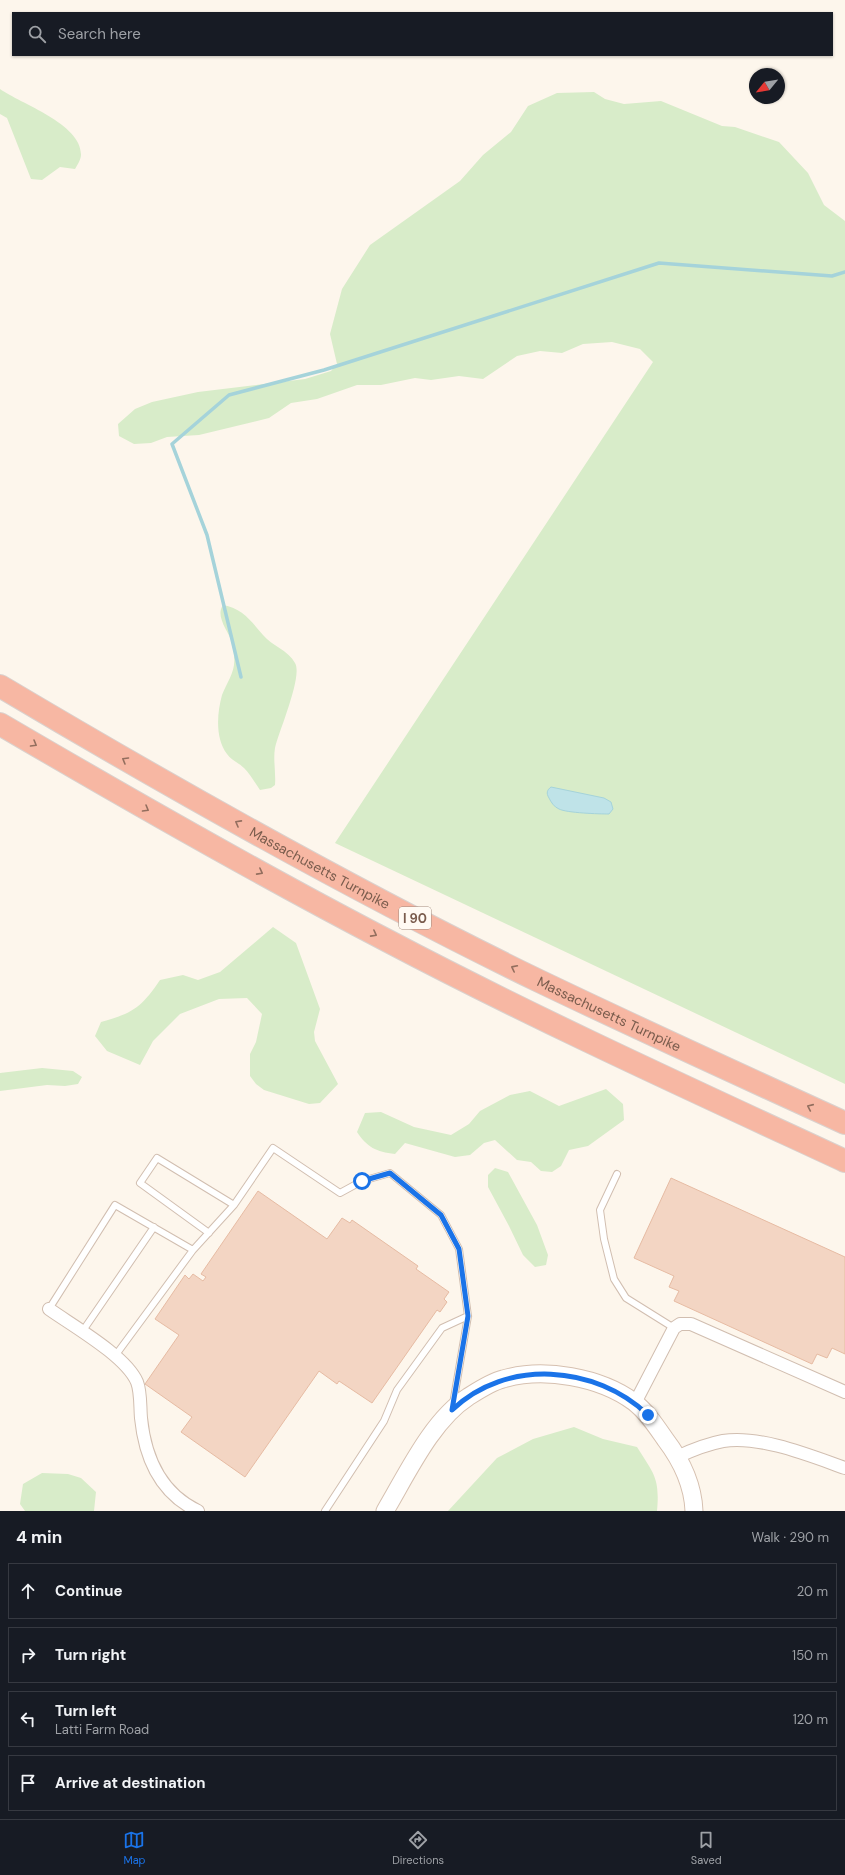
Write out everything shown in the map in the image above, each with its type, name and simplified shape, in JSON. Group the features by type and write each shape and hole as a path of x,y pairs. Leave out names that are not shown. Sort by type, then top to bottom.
{"highway":[{"name":"Massachusetts Turnpike","path":"0,686 179,791 399,910 543,983 845,1123"},
{"name":"I 90","path":"0,724 241,862 389,942 553,1023 845,1161"}],"street":[{"path":"49,1309 115,1356 131,1372 138,1383 143,1439 154,1469 160,1480 172,1494 198,1511"},
{"path":"635,1403 674,1328 680,1324 691,1324 845,1392"},
{"path":"385,1511 438,1424 467,1397 503,1379 521,1375 568,1376 588,1380 603,1385 635,1403 648,1415 677,1457 691,1489 694,1511"},
{"path":"677,1457 698,1448 724,1441 755,1442 786,1448 845,1468"}],"lane":[{"path":"115,1356 193,1250 234,1205 273,1148 340,1193 362,1181 390,1173 441,1215 459,1249 468,1316 452,1410"},
{"path":"209,1233 140,1183 157,1158 234,1205"},
{"path":"617,1174 600,1210 604,1239 614,1279 626,1298 674,1328"},
{"path":"49,1309 115,1205 193,1250"},
{"path":"82,1332 154,1227"},
{"path":"325,1511 384,1421 397,1390 442,1328 468,1316"}],"green space":[{"path":"0,89 49,116 72,134 79,144 81,155 75,169 60,167 42,180 31,179 7,118 0,114"},
{"path":"594,92 605,99 624,104 661,101 722,126 735,127 779,142 808,173 824,205 845,221 845,1084 335,843 653,362 640,349 612,342 583,344 562,353 540,351 517,356 483,379 459,376 431,380 415,378 381,385 357,385 317,399 291,403 269,418 199,435 167,437 151,443 134,444 119,436 118,424 135,409 152,402 198,392 305,379 331,371 337,364 330,334 342,289 370,245 460,181 483,155 511,132 528,106 557,93"},
{"path":"223,605 236,609 246,616 267,639 292,659 297,670 290,704 275,748 275,785 271,788 260,790 246,770 229,756 220,741 218,717 220,702 234,667 234,651 232,642 220,614"},
{"path":"273,927 296,943 320,1009 314,1032 315,1041 338,1084 320,1103 309,1104 264,1090 256,1084 250,1076 250,1054 256,1042 262,1014 247,998 219,999 180,1014 153,1041 140,1065 107,1051 95,1036 101,1022 121,1016 135,1008 147,997 160,980 183,975 198,980 220,972"},
{"path":"42,1068 73,1071 82,1077 78,1084 65,1086 47,1085 0,1091 0,1073"},
{"path":"606,1089 623,1104 624,1120 588,1146 569,1150 561,1166 552,1172 541,1171 531,1162 517,1160 495,1140 484,1143 470,1155 455,1157 405,1143 395,1154 382,1152 373,1148 364,1141 357,1132 365,1113 381,1112 414,1127 451,1135 469,1124 480,1111 510,1095 530,1091 559,1106"},
{"path":"495,1168 508,1172 537,1225 548,1255 546,1265 535,1267 523,1255 488,1187 488,1175"},
{"path":"574,1427 603,1439 637,1447 652,1470 658,1491 657,1511 448,1511 497,1458 533,1439"},
{"path":"42,1473 68,1474 81,1478 96,1492 94,1511 25,1511 20,1504 23,1484"}],"water":[{"path":"551,787 604,798 611,802 613,809 609,814 576,812 559,809 553,804 547,795 547,792"}],"building":[{"path":"671,1178 845,1257 845,1354 832,1348 827,1358 817,1354 812,1364 674,1301 679,1291 669,1287 674,1276 634,1258"},
{"path":"258,1191 327,1239 342,1218 350,1223 352,1220 418,1266 416,1269 449,1292 444,1299 447,1302 440,1312 437,1310 372,1403 339,1381 337,1384 319,1371 245,1477 181,1432 192,1417 145,1384 179,1335 155,1319 185,1275 189,1279 193,1274 203,1281 206,1277 201,1274"}],"waterway":[{"path":"241,677 207,535 172,444 229,395 324,370 659,263 832,276 845,272"}],"route":[{"path":"362,1181 390,1173 441,1215 459,1249 468,1316 452,1410 467,1397 503,1379 521,1375 542,1375 568,1376 603,1385 635,1403 648,1415"}]}
